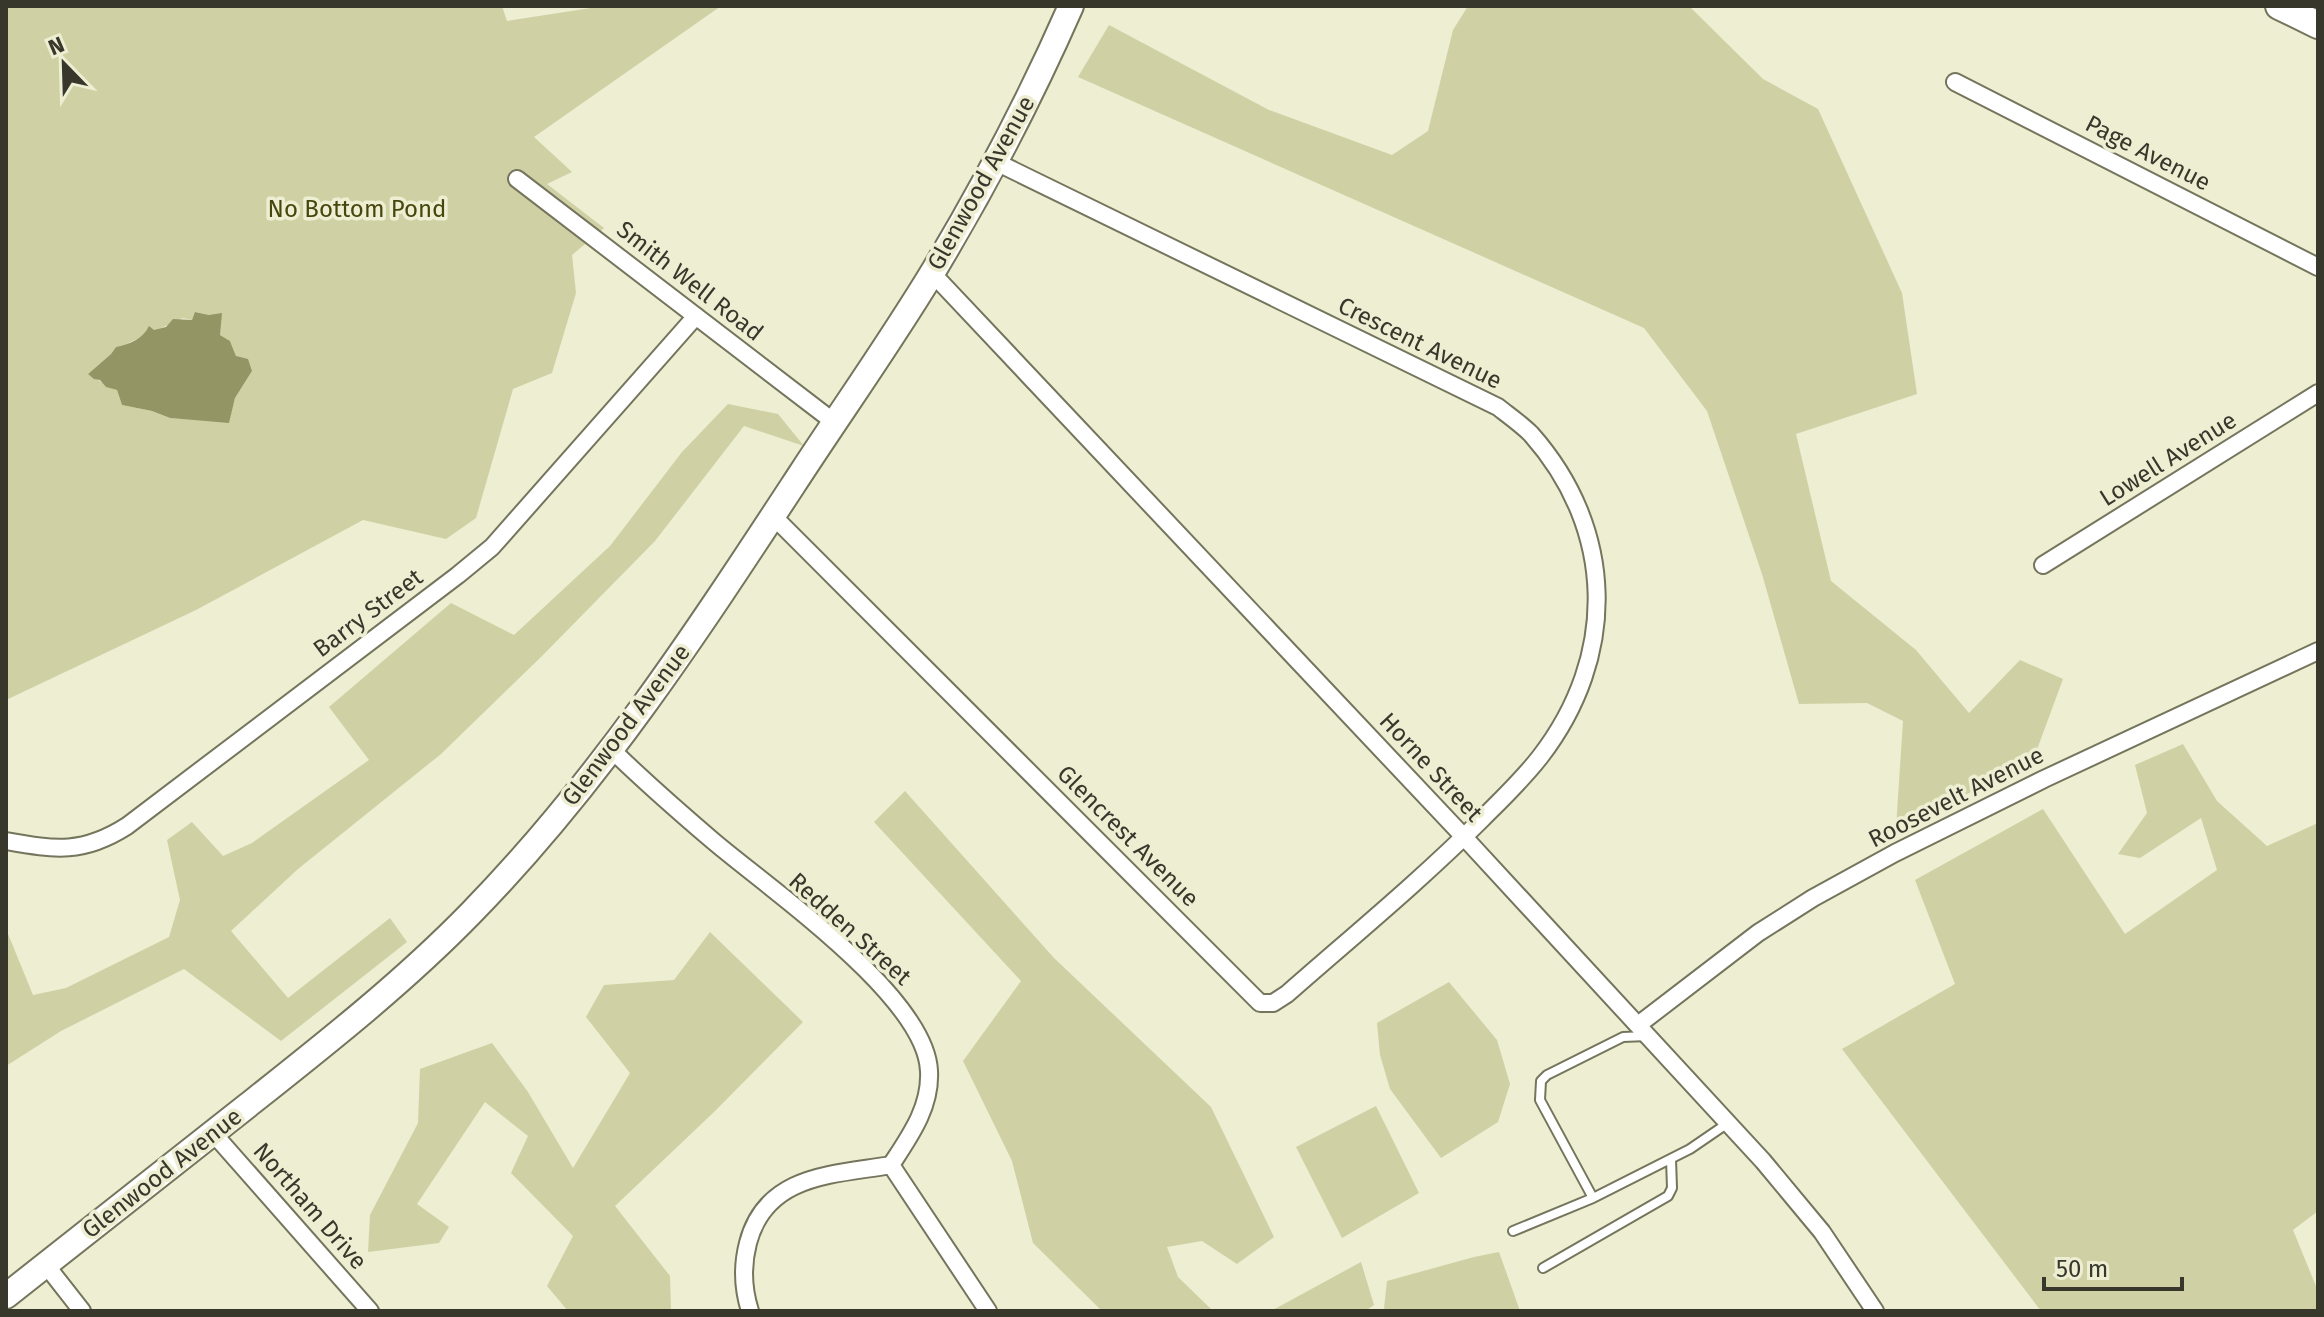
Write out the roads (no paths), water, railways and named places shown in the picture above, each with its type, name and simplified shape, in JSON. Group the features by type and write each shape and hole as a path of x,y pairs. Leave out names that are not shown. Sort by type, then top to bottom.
{"main road":[{"path":"2279,6 2318,25"}],"street":[{"name":"Glenwood Avenue","path":"6,1296 311,1056 443,941 533,845 612,750 669,673 932,273 996,162 1071,6"},
{"name":"Page Avenue","path":"1955,82 2318,267"},
{"name":"Crescent Avenue","path":"996,162 1498,407 1530,433 1558,471 1580,510 1594,553 1598,598 1593,642 1581,685 1541,756 1464,837"},
{"name":"Smith Well Road","path":"517,179 834,422"},
{"name":"Horne Street","path":"932,273 1464,837 1728,1123 1822,1232 1875,1311"},
{"name":"Barry Street","path":"6,841 66,849 108,838 433,594 492,547 696,316"},
{"name":"Lowell Avenue","path":"2043,565 2318,393"},
{"name":"Glencrest Avenue","path":"773,516 1260,1003 1273,1003 1287,994 1464,837"},
{"name":"Roosevelt Avenue","path":"1643,1030 1758,933 1813,898 1895,853 2044,779 2318,651"},
{"name":"Redden Street","path":"612,750 710,839 876,979 904,1012 925,1049 929,1069 928,1091 923,1112 891,1165"},
{"name":"Northam Drive","path":"213,1133 370,1311"},
{"path":"750,1311 744,1260 751,1234 761,1214 775,1198 813,1178 891,1165 988,1311"},
{"path":"46,1265 82,1311"}],"lane":[{"path":"1593,1198 1540,1100 1541,1081 1559,1068 1643,1030"},
{"path":"1513,1231 1593,1198 1671,1159 1728,1123"},
{"path":"1543,1268 1668,1196 1672,1188 1671,1159"}],"park label":[{"name":"No Bottom Pond","path":"357,209"}]}
